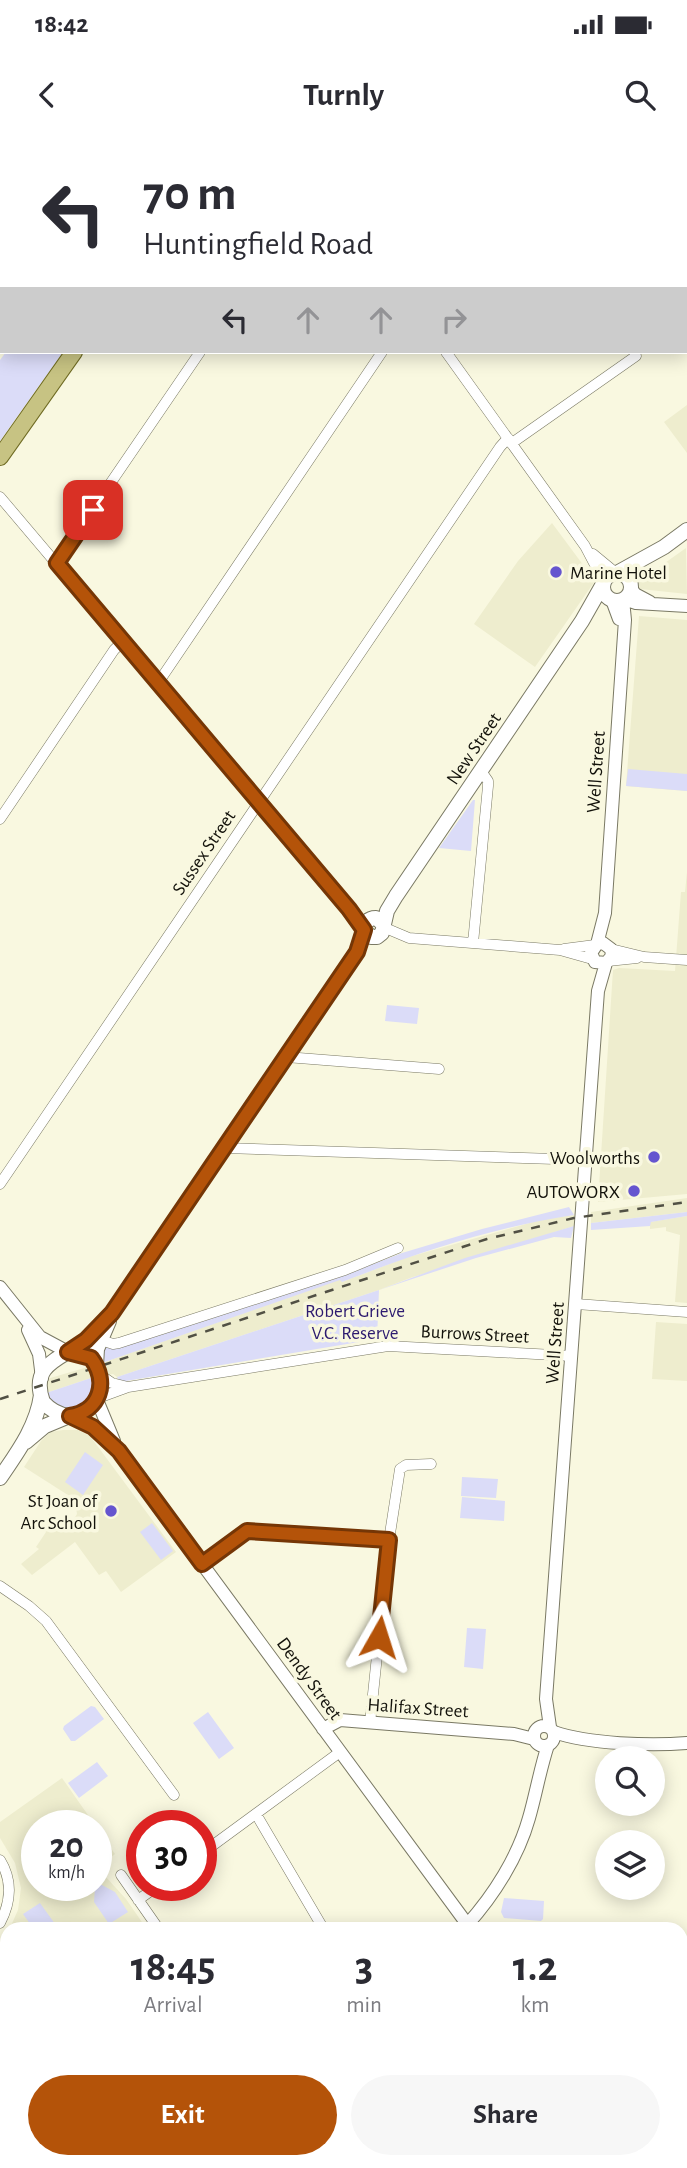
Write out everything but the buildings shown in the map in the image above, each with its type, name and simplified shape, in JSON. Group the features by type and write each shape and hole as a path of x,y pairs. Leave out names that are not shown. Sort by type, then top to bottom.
{"main road":[{"path":"0,457 73,354"},
{"name":"New Street","path":"68,1352 96,1337 610,578 664,547 687,530"},
{"name":"New Street","path":"582,621 622,595 637,574 664,547"},
{"path":"625,576 622,595 604,592 610,578 625,576"},
{"path":"22,1445 42,1428 87,1410 98,1399 96,1337"},
{"path":"0,1478 22,1445 36,1414 43,1370 68,1352 88,1356 97,1370"},
{"path":"41,1395 43,1402 50,1409 69,1416"}],"street":[{"path":"57,563 199,354"},
{"path":"158,682 381,354"},
{"path":"447,354 610,578"},
{"name":"Sussex Street","path":"0,1184 499,447 636,356"},
{"path":"0,497 349,909 374,928 410,938 604,951 687,960"},
{"path":"622,595 636,595 657,604"},
{"name":"Well Street","path":"472,1922 509,1866 528,1821 540,1772 598,991 604,951 624,626 622,595"},
{"path":"624,626 634,609 657,604 687,606"},
{"path":"0,819 114,650 123,642"},
{"path":"472,943 488,781 481,771"},
{"path":"470,786 480,794 485,804"},
{"path":"560,950 601,964 604,951"},
{"name":"Well Street","path":"593,960 598,991"},
{"path":"286,1057 439,1069"},
{"path":"225,1148 586,1160"},
{"path":"96,1337 112,1344 119,1343 345,1270 398,1248"},
{"path":"0,1287 22,1317 46,1342 68,1352"},
{"path":"576,1304 687,1312"},
{"path":"22,1317 39,1354 42,1378"},
{"name":"Burrows Street","path":"98,1399 128,1387 388,1346 572,1356"},
{"path":"97,1370 112,1383 128,1387"},
{"name":"Dendy Street","path":"98,1399 102,1416 119,1451 464,1922"},
{"name":"Dendy Street","path":"69,1416 93,1427 119,1451"},
{"path":"370,1723 389,1540 400,1469 406,1465 431,1464"},
{"path":"202,1564 247,1531 389,1540"},
{"path":"0,1586 46,1621 174,1795"},
{"name":"Halifax Street","path":"323,1729 340,1720 665,1745 687,1743"},
{"name":"Halifax Street","path":"665,1745 687,1751"},
{"path":"217,1842 340,1752"},
{"path":"256,1814 319,1922"},
{"path":"0,1860 9,1886 7,1908 0,1922"},
{"path":"121,1875 126,1882"},
{"path":"139,1901 154,1922"}],"shaded area":[{"path":"687,405 687,453 664,422"},
{"path":"552,523 595,581 535,667 474,624 518,561"},
{"path":"686,548 687,594 640,589 638,582"},
{"path":"639,616 687,620 687,791 626,786"},
{"path":"687,872 687,1194 598,1202 613,970 675,971 681,892 685,892"},
{"path":"687,1198 687,1212 591,1223 591,1212"},
{"path":"574,1215 574,1226 117,1377 113,1374 107,1375 102,1363 405,1258 544,1219"},
{"path":"687,1216 687,1303 675,1302 680,1235 666,1231 666,1227 650,1229 650,1222"},
{"path":"656,1322 687,1324 687,1381 652,1379"},
{"path":"91,1366 94,1377 46,1393 47,1379"},
{"name":"St Joan of Arc School","path":"78,1430 90,1436 176,1552 121,1592 106,1571 99,1575 75,1542 32,1575 21,1564 39,1549 36,1547 46,1532 40,1528 49,1514 63,1526 67,1520 74,1519 76,1508 79,1509 82,1504 24,1467 50,1432"},
{"path":"62,1778 84,1810 21,1810 21,1888 15,1863 0,1838 0,1822"},
{"path":"112,1884 142,1922 13,1922 18,1910 21,1888 21,1901 112,1901"}],"green space":[{"path":"4,354 62,354 0,441 0,360"},
{"path":"628,769 687,774 687,791 626,786"},
{"path":"473,800 471,851 439,848"},
{"path":"387,1005 419,1008 417,1024 385,1021"},
{"path":"569,1207 574,1215 515,1226 456,1242 102,1363 103,1347 115,1348 342,1276 402,1253"},
{"path":"687,1212 687,1216 651,1222 650,1226 591,1230 591,1223"},
{"path":"574,1226 571,1238 554,1237 476,1258 379,1290 465,1258"},
{"name":"Robert Grieve V.C. Reserve","path":"379,1290 377,1339 126,1381 119,1382 117,1377"},
{"path":"94,1377 93,1397 74,1412 50,1404 46,1393"},
{"path":"85,1452 103,1465 83,1495 65,1482"},
{"path":"462,1477 498,1479 496,1498 461,1496"},
{"path":"462,1497 505,1501 504,1521 460,1518"},
{"path":"152,1523 173,1551 161,1560 140,1532"},
{"path":"467,1628 486,1629 483,1669 464,1667"},
{"path":"91,1706 95,1707 104,1719 75,1741 71,1741 63,1729 64,1726"},
{"path":"208,1712 234,1748 219,1759 193,1723"},
{"path":"97,1762 108,1776 79,1798 68,1783"},
{"path":"112,1890 128,1912 108,1922 94,1902 112,1901"},
{"path":"504,1898 544,1901 543,1919 504,1918 501,1912"},
{"path":"40,1903 54,1922 29,1922 23,1914"}],"railway":[{"path":"0,1399 487,1239 574,1218 687,1202"}],"place":[{"name":"Marine Hotel","path":"556,572"},
{"name":"Woolworths","path":"654,1157"},
{"name":"AUTOWORX","path":"634,1191"},
{"name":"St Joan of Arc School","path":"111,1511"}],"route":[{"path":"93,510 57,563 364,930 357,952 112,1313 86,1340 68,1352 91,1358 100,1380 95,1404 83,1413 70,1416 93,1427 119,1451 202,1564 247,1531 389,1540 379,1637"}]}
